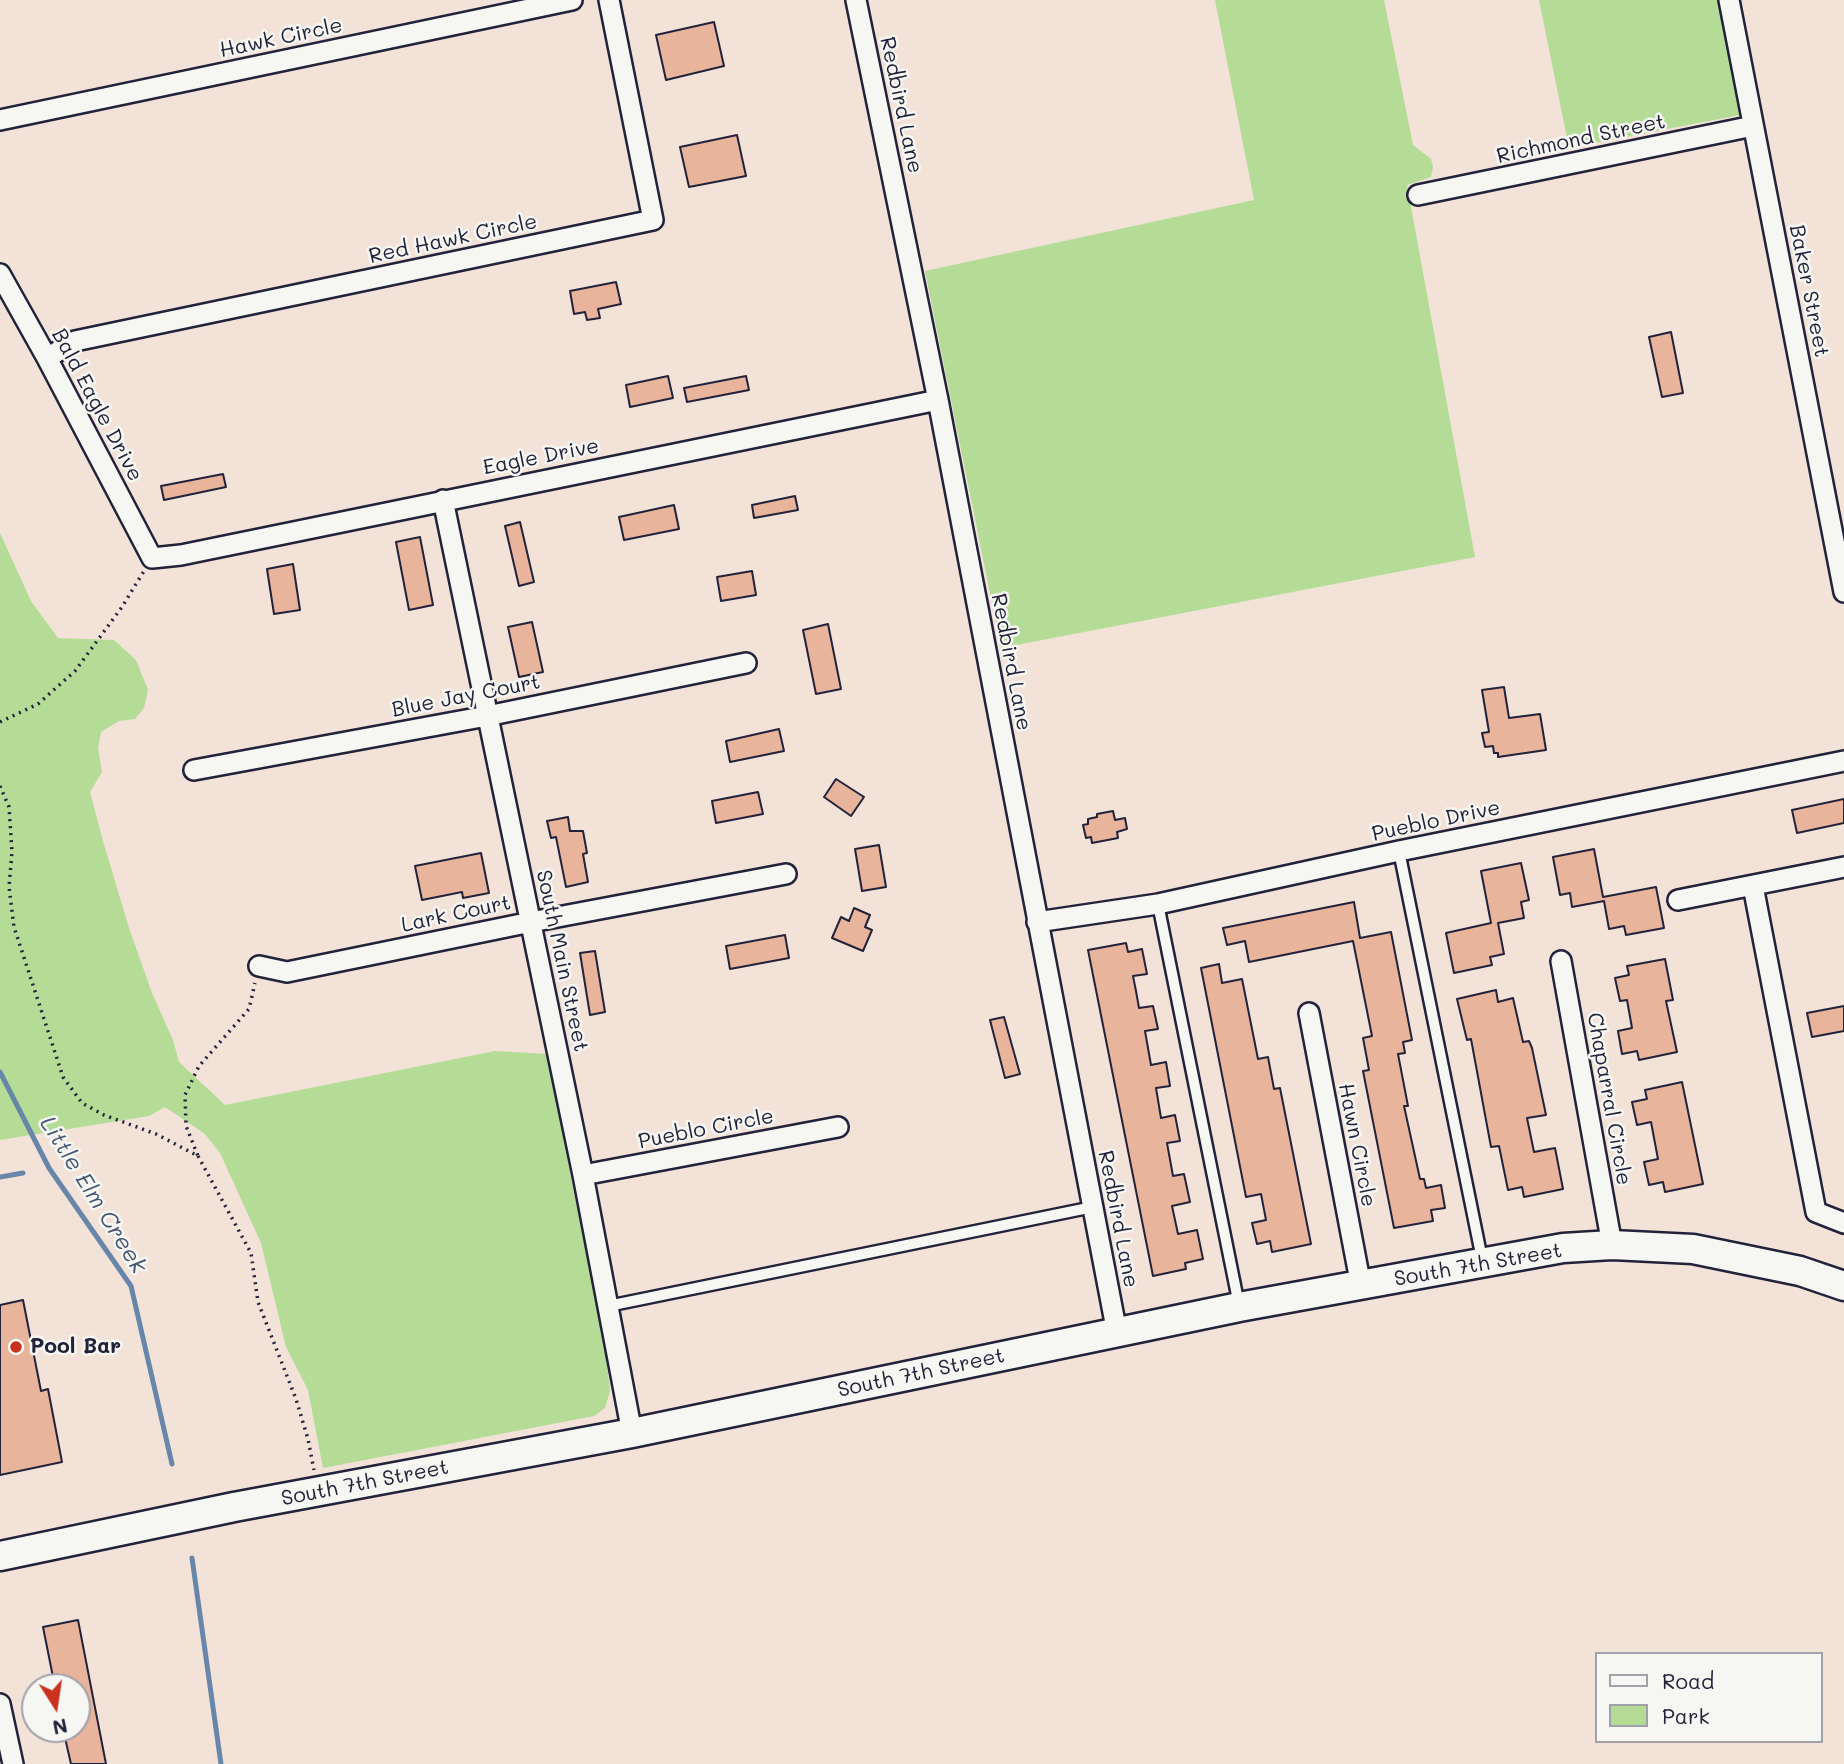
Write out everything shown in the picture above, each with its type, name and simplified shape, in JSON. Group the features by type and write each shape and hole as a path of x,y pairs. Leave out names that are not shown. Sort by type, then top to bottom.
{"main road":[{"name":"South 7th Street","path":"0,1556 204,1514 632,1433 1239,1307 1563,1248 1612,1245 1693,1249 1800,1271 1844,1286"}],"street":[{"name":"Hawk Circle","path":"0,120 572,0"},
{"name":"Red Hawk Circle","path":"47,358 75,341 653,220 609,0"},
{"name":"Redbird Lane","path":"856,0 938,400 1117,1333"},
{"name":"Baker Street","path":"1729,0 1844,592"},
{"name":"Richmond Street","path":"1418,195 1753,126"},
{"name":"Bald Eagle Drive","path":"0,274 152,558"},
{"name":"Eagle Drive","path":"152,558 181,555 938,400"},
{"name":"South Main Street","path":"443,500 583,1175 632,1433"},
{"name":"Blue Jay Court","path":"194,770 487,716 746,663"},
{"name":"Pueblo Drive","path":"1037,922 1158,904 1399,851 1844,761"},
{"path":"1678,900 1844,867"},
{"name":"Lark Court","path":"259,966 286,972 786,874"},
{"path":"1753,886 1816,1212 1844,1223"},
{"name":"Chaparral Circle","path":"1561,961 1612,1245"},
{"name":"Hawn Circle","path":"1309,1013 1361,1286"},
{"name":"Pueblo Circle","path":"583,1175 838,1127"},
{"path":"0,1704 13,1764"}],"lane":[{"path":"1399,851 1483,1264"},
{"path":"1158,904 1239,1307"},
{"path":"608,1306 1093,1207"}],"path":[{"path":"0,722 38,704 75,671 122,607 152,558"},
{"path":"0,786 9,807 12,852 9,887 14,927 63,1077 82,1103 104,1115 156,1134 198,1156"},
{"path":"259,966 249,1009 200,1066 185,1095 186,1126 198,1156 251,1253 258,1302 296,1399 308,1439 318,1492"}],"green space":[{"path":"1215,0 1384,0 1413,145 1431,159 1433,167 1431,177 1407,185 1475,557 1001,648 925,271 1254,200"},
{"path":"1539,0 1718,0 1740,115 1569,148"},
{"path":"0,533 31,601 58,638 114,640 136,660 148,690 144,708 135,719 119,721 101,732 98,748 102,772 90,792 129,928 179,1062 225,1105 495,1051 547,1054 605,1346 610,1391 605,1408 594,1416 323,1468 308,1390 286,1347 261,1243 220,1153 205,1134 165,1107 149,1116 0,1140"}],"building":[{"path":"714,22 724,66 666,80 656,35"},
{"path":"737,135 746,176 689,187 680,147"},
{"path":"616,282 621,304 598,309 600,318 587,320 585,312 574,314 570,291"},
{"path":"1671,332 1683,393 1662,397 1649,337"},
{"path":"668,376 673,398 630,407 626,385"},
{"path":"746,376 749,390 687,402 684,388"},
{"path":"223,474 226,487 164,500 161,486"},
{"path":"795,496 798,510 754,518 752,505"},
{"path":"674,505 679,529 624,540 619,517"},
{"path":"520,522 534,582 519,586 505,526"},
{"path":"420,537 433,605 409,610 396,542"},
{"path":"293,564 300,610 274,614 267,569"},
{"path":"752,571 756,595 721,601 717,577"},
{"path":"532,622 543,672 519,677 508,627"},
{"path":"828,624 841,689 816,694 803,630"},
{"path":"1504,687 1509,718 1540,714 1546,750 1498,757 1493,746 1485,747 1482,733 1489,732 1482,690"},
{"path":"779,729 784,751 730,762 726,741"},
{"path":"836,779 864,797 851,816 824,797"},
{"path":"758,792 763,814 716,823 712,801"},
{"path":"1844,799 1844,823 1797,833 1792,810"},
{"path":"1113,811 1115,820 1125,818 1127,829 1117,832 1118,838 1092,843 1091,837 1086,838 1083,825 1088,824 1088,819 1097,817 1097,814"},
{"path":"568,817 570,831 583,831 587,853 583,854 588,882 566,887 556,837 551,838 547,821"},
{"path":"879,845 886,887 862,891 855,849"},
{"path":"1594,849 1603,897 1656,887 1664,928 1626,935 1624,926 1609,929 1604,901 1572,907 1570,893 1560,895 1553,857"},
{"path":"481,853 489,893 463,898 462,892 422,900 415,866"},
{"path":"1521,863 1529,900 1521,902 1524,918 1498,923 1504,954 1490,957 1492,965 1454,973 1446,933 1491,923 1481,871"},
{"path":"1354,902 1360,938 1391,932 1412,1040 1403,1042 1405,1053 1398,1054 1408,1106 1404,1106 1420,1179 1424,1179 1426,1188 1441,1185 1445,1208 1431,1210 1433,1221 1394,1228 1363,1071 1369,1070 1363,1038 1372,1036 1353,941 1249,962 1245,941 1227,945 1223,928"},
{"path":"854,908 870,915 865,927 872,930 863,951 832,938 841,917 849,921"},
{"path":"785,935 789,958 730,969 726,946"},
{"path":"1126,943 1128,952 1142,949 1147,974 1133,976 1139,1008 1153,1006 1158,1029 1145,1031 1151,1065 1166,1062 1170,1086 1156,1088 1161,1118 1175,1115 1180,1141 1167,1143 1173,1176 1184,1174 1190,1202 1172,1206 1178,1234 1197,1230 1203,1259 1185,1263 1186,1269 1153,1276 1088,950"},
{"path":"595,951 605,1012 590,1015 580,953"},
{"path":"1665,959 1673,1000 1666,1001 1677,1052 1639,1060 1637,1051 1622,1054 1618,1031 1632,1028 1627,1000 1620,1001 1615,978 1629,975 1627,966"},
{"path":"1219,964 1222,983 1242,979 1258,1059 1268,1057 1274,1089 1280,1088 1311,1244 1272,1252 1270,1241 1257,1244 1252,1223 1266,1220 1261,1194 1246,1197 1201,968"},
{"path":"1496,990 1498,1002 1513,998 1523,1042 1529,1041 1532,1048 1546,1115 1527,1118 1534,1152 1555,1148 1563,1189 1524,1197 1522,1187 1508,1190 1499,1146 1491,1147 1471,1039 1467,1040 1457,999"},
{"path":"1844,1006 1844,1031 1812,1037 1807,1013"},
{"path":"1004,1017 1020,1074 1005,1078 990,1020"},
{"path":"1682,1082 1703,1184 1665,1192 1663,1182 1649,1185 1644,1162 1658,1159 1651,1122 1637,1125 1632,1102 1647,1099 1645,1090"},
{"name":"Pool Bar","path":"23,1300 41,1391 48,1389 62,1462 0,1475 0,1305"},
{"path":"78,1620 88,1673 52,1673 43,1627"},
{"path":"91,1687 106,1764 71,1764 66,1743 91,1743"}],"waterway":[{"name":"Little Elm Creek","path":"0,1072 49,1168 131,1286 172,1464"},
{"path":"0,1177 23,1173"},
{"name":"Little Elm Creek","path":"192,1558 221,1764"}],"place":[{"name":"Pool Bar","path":"16,1347"}]}
